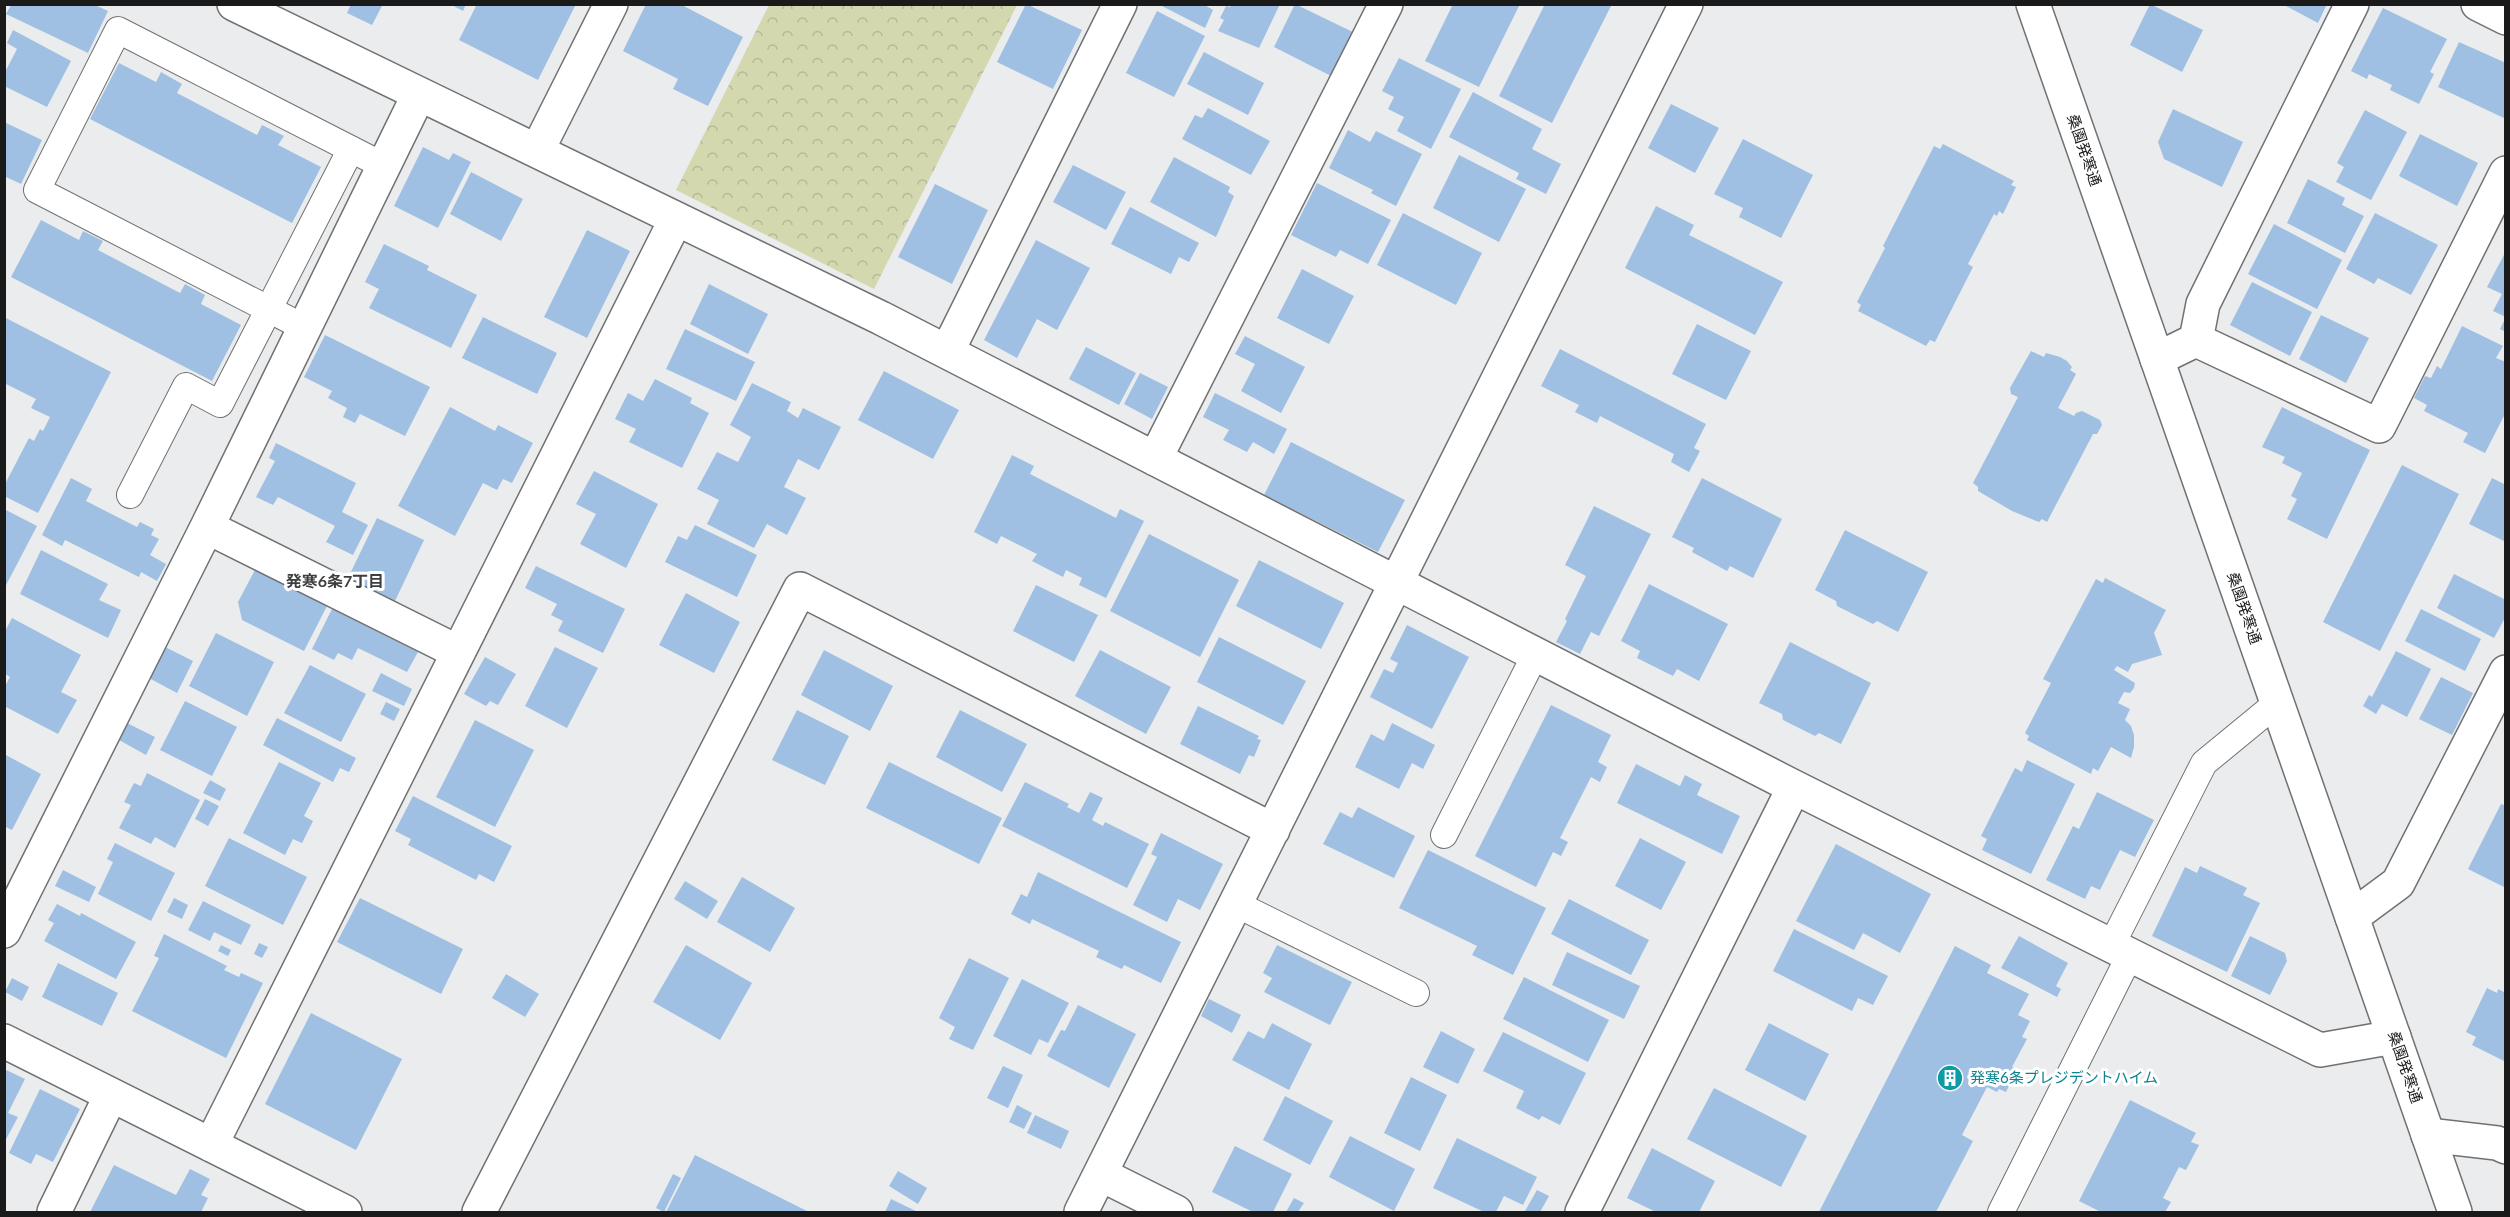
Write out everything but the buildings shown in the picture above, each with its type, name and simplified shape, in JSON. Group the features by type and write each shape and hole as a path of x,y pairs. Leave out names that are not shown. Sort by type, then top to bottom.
{"street":[{"path":"234,4 947,352 1794,787 2320,1050 2394,1037"},
{"path":"537,151 611,4"},
{"path":"947,352 1120,4"},
{"path":"1081,1212 1686,4"},
{"name":"桑園発寒通","path":"2033,4 2455,1212"},
{"path":"2196,340 2203,304 2352,4"},
{"path":"2478,4 2505,18"},
{"path":"1155,459 1378,7"},
{"path":"4,931 207,527 419,94"},
{"path":"2196,340 2379,426 2505,173"},
{"path":"211,1145 676,219"},
{"path":"2157,359 2196,340"},
{"path":"207,527 458,652"},
{"path":"480,1212 800,589 1273,831"},
{"path":"2352,917 2398,883 2505,672"},
{"path":"1582,1212 1794,787"},
{"path":"4,1041 345,1212"},
{"path":"54,1212 111,1095"},
{"path":"2428,1135 2497,1143 2505,1147"},
{"path":"1100,1174 1176,1212"}],"lane":[{"path":"305,328 37,190 118,30 384,166"},
{"path":"130,495 186,386 220,404 351,149"},
{"path":"1444,835 1535,655"},
{"path":"2001,1212 2204,763 2277,703"},
{"path":"1236,904 1416,993"}],"green space":[{"path":"769,5 1017,5 874,289 676,190"}],"place":[{"name":"発寒6条プレジデントハイム","path":"1950,1078"}],"district":[{"name":"発寒6条7丁目","path":"335,581"}]}
